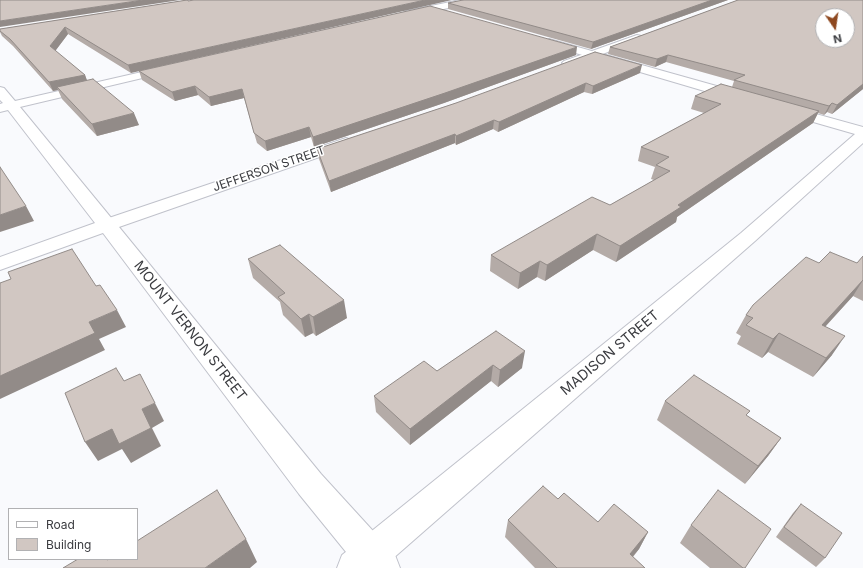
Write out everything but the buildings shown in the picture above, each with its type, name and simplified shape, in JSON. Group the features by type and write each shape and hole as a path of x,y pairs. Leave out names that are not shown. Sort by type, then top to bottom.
{"street":[{"path":"396,16 472,0"},
{"path":"407,2 452,15"},
{"path":"553,69 650,33"},
{"path":"541,40 749,99"},
{"path":"6,107 179,67"},
{"name":"MOUNT VERNON STREET","path":"0,91 6,107 107,225 310,484 369,563"},
{"path":"779,108 863,132"},
{"name":"MADISON STREET","path":"369,563 748,237 863,135"},
{"name":"JEFFERSON STREET","path":"0,264 107,225 361,138"}]}
